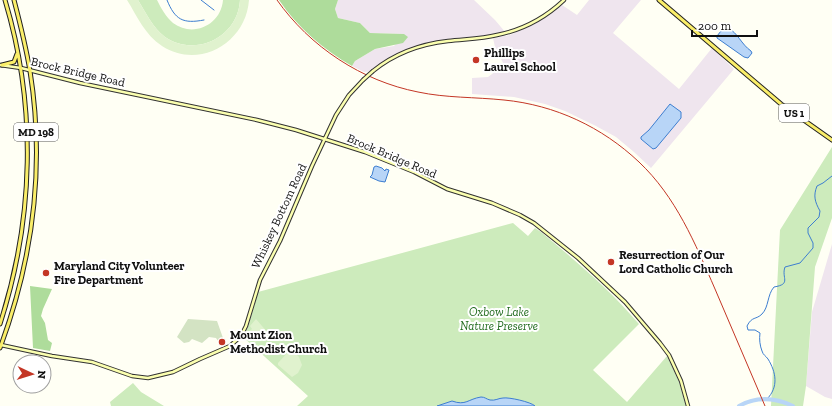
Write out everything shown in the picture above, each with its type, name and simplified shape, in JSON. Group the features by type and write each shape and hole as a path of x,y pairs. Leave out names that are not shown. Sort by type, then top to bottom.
{"main road":[{"name":"MD 198","path":"0,324 14,274 21,239 26,197 28,139 21,68 5,0"},
{"name":"MD 198","path":"0,347 23,275 30,240 35,197 36,139 30,70 14,0"},
{"name":"US 1","path":"659,0 781,104 832,140"},
{"path":"1,65 14,62 17,58 18,51"}],"street":[{"name":"Whiskey Bottom Road","path":"0,347 92,362 132,376 148,378 173,372 200,358 228,348 238,339 246,326 260,280 280,241 325,138 341,107 363,80 391,58 421,46 439,42 496,36 520,28 546,14 564,0"},
{"name":"Brock Bridge Road","path":"1,65 21,68 90,85 263,122 325,138 379,158 448,189 492,203 520,215 534,223 578,258 625,302 660,342 669,355 676,369 688,406"}],"shaded area":[{"path":"338,0 474,0 506,33 486,37 448,41 406,51 373,71 364,72 352,66 355,61 375,49 394,46 404,34 370,33 360,23 338,18 335,9"},
{"path":"589,0 641,0 613,33 679,89 712,48 734,69 651,168 616,137 565,111 545,104 514,97 472,94 472,78 488,77 504,65 495,47 493,38 510,35 533,25 562,5 577,15"},
{"path":"832,244 832,399 825,397 806,386 812,312"}],"green space":[{"path":"127,0 138,0 153,25 165,37 177,43 190,45 202,44 224,34 232,24 237,13 240,0 249,0 246,15 239,29 230,40 218,48 205,53 191,55 176,53 156,42 142,25"},
{"path":"138,0 157,0 173,23 189,29 197,29 212,22 221,9 223,0 240,0 237,13 232,24 224,34 202,44 190,45 177,43 165,37 150,20"},
{"path":"279,0 338,0 335,9 338,18 360,23 370,33 404,34 408,37 403,43 375,49 355,61 352,66 331,53 303,29"},
{"path":"832,147 832,218 815,267 806,386 803,406 771,406 780,230"},
{"name":"Oxbow Lake Nature Preserve","path":"513,223 528,236 535,228 541,232 604,287 639,324 593,370 627,402 667,356 679,382 686,406 297,406 308,396 243,337 248,327 258,292"},
{"path":"30,286 52,289 41,316 45,323 48,340 52,343 50,351 33,348"},
{"path":"188,319 217,321 223,338 218,341 216,338 209,337 202,343 192,339 189,342 184,343 177,337"},
{"path":"256,319 268,333 255,342 247,333 252,329 250,326"},
{"path":"291,349 299,357 302,365 298,373 292,377 278,365 278,363"},
{"path":"133,383 141,392 164,406 111,406 110,402"}],"water":[{"path":"728,28 751,51 752,53 748,58 744,57 717,38 721,31"},
{"path":"670,104 681,112 681,118 656,148 653,149 641,139 641,137 649,130"},
{"path":"376,166 385,171 386,169 389,170 385,182 370,177 374,167"},
{"path":"481,397 489,400 503,398 515,399 535,406 437,406 452,401 461,403"}],"waterway":[{"path":"167,0 173,12 181,19 185,21 204,20"},
{"path":"201,0 214,10"},
{"path":"767,399 775,384 773,369 761,349 760,333 755,330 748,330 747,326 752,319 762,314 774,287 783,284 785,280 785,267 800,263 813,248 813,243 808,233 808,228 819,217 820,211 815,199 815,193 817,186 832,176"},
{"path":"739,406 760,399 780,401 793,406"}],"railway":[{"path":"277,0 290,17 321,47 339,60 377,80 397,87 429,94 504,100 541,107 577,120 593,128 625,149 664,190 683,221 708,272 765,406"}],"place":[{"name":"Phillips Laurel School","path":"476,60"},
{"name":"Resurrection of Our Lord Catholic Church","path":"611,262"},
{"name":"Maryland City Volunteer Fire Department","path":"46,273"},
{"name":"Mount Zion Methodist Church","path":"222,342"}]}
